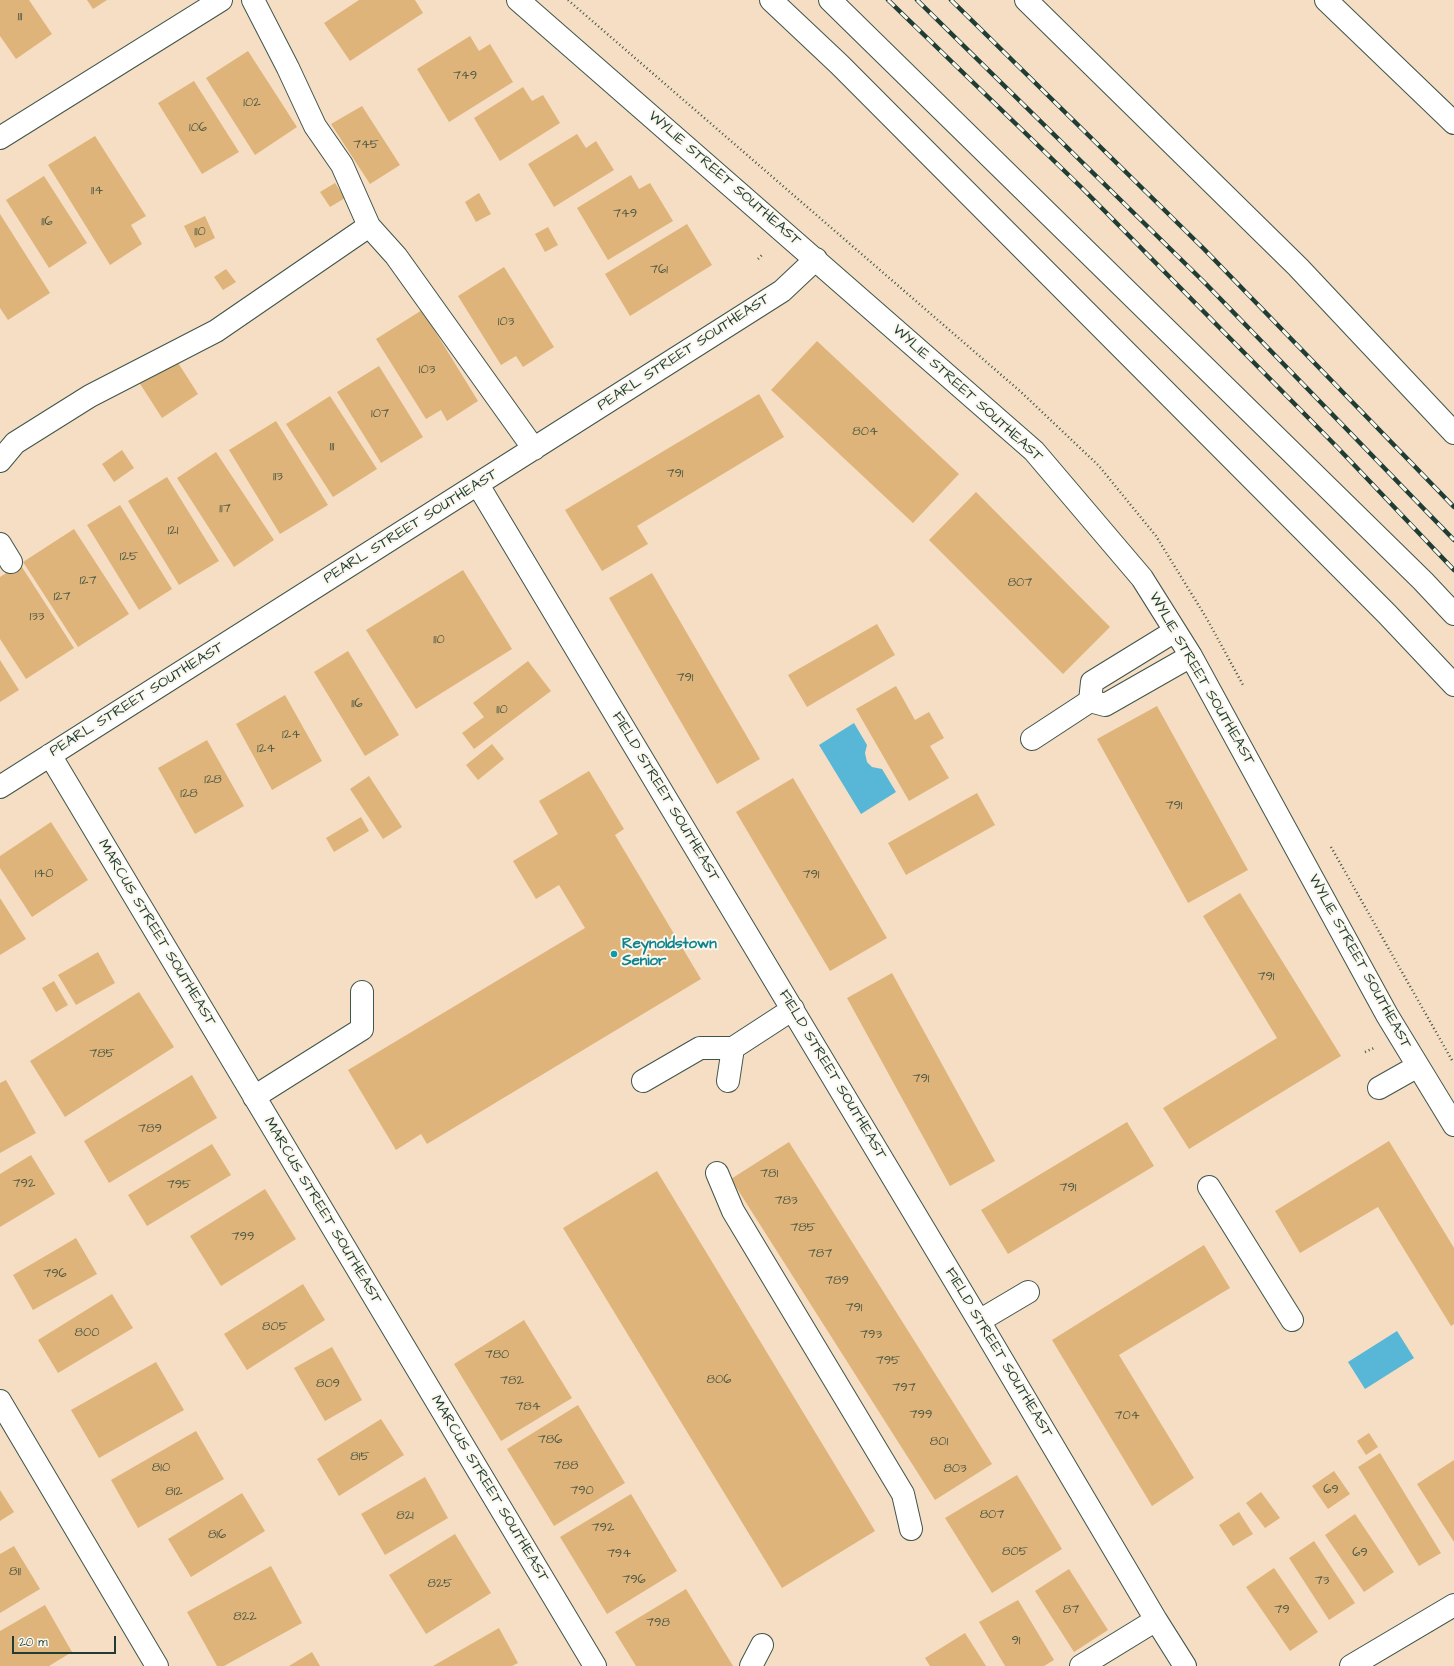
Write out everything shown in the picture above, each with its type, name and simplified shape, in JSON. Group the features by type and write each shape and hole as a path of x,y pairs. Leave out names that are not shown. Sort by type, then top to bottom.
{"street":[{"path":"0,138 221,0"},
{"path":"253,0 315,126 342,165 369,226 396,256 534,449"},
{"name":"WYLIE STREET SOUTHEAST","path":"518,0 1034,451 1142,578 1190,656 1387,1015 1454,1125"},
{"path":"771,0 852,76 1387,614 1454,685"},
{"path":"830,0 1423,581 1454,614"},
{"path":"1026,0 1298,267 1454,432"},
{"path":"1326,0 1454,123"},
{"path":"0,461 15,443 90,396 216,331 369,226"},
{"name":"PEARL STREET SOUTHEAST","path":"0,787 782,291 816,259"},
{"name":"FIELD STREET SOUTHEAST","path":"478,485 979,1321 1156,1620 1185,1666"},
{"path":"0,544 11,562"},
{"path":"1090,701 1092,682 1175,631"},
{"path":"1032,738 1090,701 1105,705 1190,656"},
{"name":"MARCUS STREET SOUTHEAST","path":"50,755 595,1666"},
{"path":"254,1097 362,1029 362,992"},
{"path":"643,1081 700,1048 733,1048 793,1010"},
{"path":"728,1081 733,1048"},
{"path":"1379,1088 1418,1066"},
{"path":"717,1173 733,1211 903,1494 911,1529"},
{"path":"1209,1187 1292,1320"},
{"path":"979,1321 1028,1292"},
{"path":"0,1401 157,1666"},
{"path":"1351,1666 1454,1604"},
{"path":"1081,1666 1156,1620"},
{"path":"751,1666 762,1645"}],"water":[{"path":"854,723 867,745 865,753 867,762 872,767 882,769 896,792 861,814 819,745"},
{"path":"1397,1331 1414,1358 1365,1389 1348,1362"}],"building":[{"path":"0,0 29,0 52,34 16,59 0,36"},
{"path":"87,0 107,0 93,9"},
{"path":"359,0 415,0 423,13 350,61 324,23"},
{"path":"470,36 479,51 490,44 513,82 449,122 417,69"},
{"path":"248,51 297,127 255,155 206,78"},
{"path":"194,81 239,152 202,174 158,103"},
{"path":"523,87 532,101 543,95 560,123 500,161 474,118"},
{"path":"362,106 400,165 370,184 331,124"},
{"path":"577,134 586,148 596,141 614,170 554,207 528,164"},
{"path":"95,136 146,216 131,225 142,244 110,265 48,165"},
{"path":"631,175 639,189 650,183 673,221 608,260 577,208"},
{"path":"44,176 87,243 49,268 6,200"},
{"path":"335,183 345,198 330,207 320,192"},
{"path":"479,193 491,214 476,222 465,202"},
{"path":"0,214 50,293 8,320 0,308"},
{"path":"205,216 215,238 195,248 184,226"},
{"path":"687,224 712,265 630,316 605,274"},
{"path":"548,227 558,245 545,252 535,234"},
{"path":"504,267 554,347 523,367 516,356 501,365 458,296"},
{"path":"226,269 236,282 223,290 214,277"},
{"path":"422,310 478,401 447,421 441,410 426,419 376,339"},
{"path":"817,341 959,474 913,523 771,390"},
{"path":"173,355 198,394 162,418 137,379"},
{"path":"379,366 423,437 381,463 337,392"},
{"path":"759,394 784,437 637,526 648,544 602,571 565,510"},
{"path":"330,396 377,469 333,497 286,424"},
{"path":"276,421 328,505 280,534 229,450"},
{"path":"122,450 134,468 114,482 102,464"},
{"path":"216,452 274,540 234,567 177,478"},
{"path":"167,477 219,561 179,585 128,501"},
{"path":"976,492 1110,627 1063,674 929,540"},
{"path":"120,505 172,589 139,610 87,525"},
{"path":"74,529 129,614 78,647 23,562"},
{"path":"20,564 74,648 26,679 0,639 0,577"},
{"path":"463,570 512,649 416,709 366,630"},
{"path":"652,573 760,759 717,784 609,598"},
{"path":"877,624 895,655 807,707 788,675"},
{"path":"348,651 399,735 365,756 314,672"},
{"path":"0,660 19,690 0,702"},
{"path":"528,661 551,691 474,749 462,733 484,717 473,703"},
{"path":"896,686 915,720 929,712 944,738 930,746 949,778 909,801 856,709"},
{"path":"285,695 322,761 272,790 236,724"},
{"path":"1157,706 1248,870 1188,903 1097,739"},
{"path":"207,740 244,806 195,834 158,768"},
{"path":"492,744 504,759 478,780 466,765"},
{"name":"Reynoldstown Senior","path":"589,771 624,829 615,835 701,979 427,1144 421,1134 396,1150 348,1070 585,928 559,885 536,899 513,861 558,834 539,801"},
{"path":"369,776 402,827 383,839 350,789"},
{"path":"793,778 887,938 830,971 736,812"},
{"path":"977,793 995,825 906,875 888,843"},
{"path":"361,817 369,831 334,852 326,838"},
{"path":"51,822 88,880 32,917 0,868 0,856"},
{"path":"1240,893 1341,1056 1189,1149 1163,1108 1277,1038 1203,916"},
{"path":"0,898 26,939 0,955"},
{"path":"98,952 115,983 76,1005 58,975"},
{"path":"892,973 995,1161 950,1186 847,998"},
{"path":"54,981 68,1005 56,1012 42,988"},
{"path":"139,992 174,1047 65,1117 30,1061"},
{"path":"192,1075 217,1118 109,1183 84,1141"},
{"path":"6,1080 36,1133 0,1153 0,1083"},
{"path":"1127,1122 1154,1166 1008,1254 981,1210"},
{"path":"1389,1141 1454,1248 1454,1324 1451,1326 1378,1207 1300,1253 1275,1211"},
{"path":"789,1142 992,1464 935,1500 731,1179"},
{"path":"212,1144 231,1175 147,1226 128,1195"},
{"path":"31,1155 55,1194 0,1227 0,1174"},
{"path":"657,1171 875,1531 782,1588 563,1228"},
{"path":"265,1189 296,1239 221,1286 190,1236"},
{"path":"76,1238 97,1274 33,1310 13,1275"},
{"path":"1204,1245 1230,1288 1119,1355 1194,1478 1152,1506 1052,1340"},
{"path":"303,1284 325,1320 247,1370 224,1334"},
{"path":"112,1294 133,1328 58,1373 38,1340"},
{"path":"524,1320 572,1398 501,1441 454,1364"},
{"path":"332,1347 362,1400 325,1421 294,1368"},
{"path":"156,1362 184,1410 99,1458 71,1410"},
{"path":"578,1405 625,1483 554,1526 507,1449"},
{"path":"381,1419 404,1455 339,1496 317,1459"},
{"path":"196,1431 224,1479 138,1528 111,1480"},
{"path":"1369,1433 1378,1447 1366,1455 1357,1441"},
{"path":"1380,1453 1441,1553 1419,1566 1358,1467"},
{"path":"1454,1460 1454,1542 1417,1484"},
{"path":"1334,1471 1350,1494 1328,1509 1312,1486"},
{"path":"1017,1475 1062,1549 992,1593 945,1518"},
{"path":"425,1477 448,1518 385,1555 361,1514"},
{"path":"0,1490 14,1512 0,1521"},
{"path":"1261,1492 1280,1518 1265,1528 1246,1503"},
{"path":"242,1493 265,1531 191,1577 168,1539"},
{"path":"631,1494 677,1571 607,1614 560,1537"},
{"path":"1239,1512 1253,1534 1233,1546 1219,1525"},
{"path":"1355,1514 1394,1572 1364,1592 1325,1535"},
{"path":"455,1534 491,1593 426,1634 389,1575"},
{"path":"1314,1541 1355,1603 1329,1620 1289,1558"},
{"path":"14,1546 40,1589 0,1613 0,1554"},
{"path":"271,1566 302,1623 224,1666 217,1666 187,1612"},
{"path":"1274,1568 1318,1632 1290,1651 1246,1587"},
{"path":"1069,1569 1108,1630 1074,1652 1035,1591"},
{"path":"686,1589 733,1666 636,1666 615,1632"},
{"path":"1018,1600 1054,1660 1044,1666 1005,1666 979,1622"},
{"path":"45,1605 72,1652 49,1666 0,1666 0,1631"},
{"path":"499,1628 518,1663 512,1666 433,1666"},
{"path":"965,1633 986,1666 930,1666 925,1658"},
{"path":"312,1652 320,1666 289,1666"}],"railway":[{"path":"888,0 1082,188 1337,447 1454,570"},
{"path":"917,0 1205,283 1454,540"},
{"path":"951,0 1204,249 1454,507"}],"place":[{"name":"Reynoldstown Senior","path":"614,954"}]}
